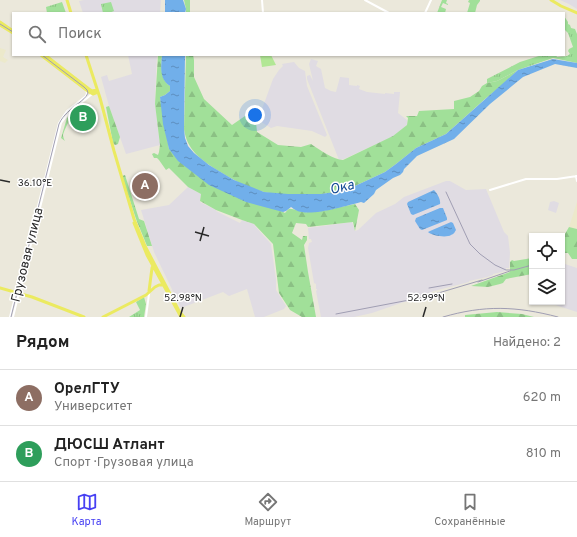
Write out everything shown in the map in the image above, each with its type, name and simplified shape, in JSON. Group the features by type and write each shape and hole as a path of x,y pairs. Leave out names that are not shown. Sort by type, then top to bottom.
{"main road":[{"path":"66,0 70,12"},
{"path":"551,0 572,12 577,13"},
{"path":"0,23 12,31"},
{"path":"42,56 93,93"},
{"path":"45,56 87,89"},
{"path":"84,56 93,93 123,187 139,230 163,285 182,317"},
{"path":"149,292 154,265"},
{"path":"154,265 182,317"},
{"path":"103,317 146,295 155,287 163,285"},
{"path":"0,288 37,298 84,317"}],"street":[{"path":"262,0 263,12"},
{"path":"365,0 387,12"},
{"path":"425,12 431,0"},
{"name":"Грузовая улица","path":"11,317 59,123 67,112 93,93"},
{"path":"490,190 524,180 557,179 576,176 577,181"},
{"path":"146,317 149,292"}],"shaded area":[{"path":"161,0 160,12 83,12 79,1"},
{"path":"560,0 577,0 577,9 569,4"},
{"path":"0,48 6,50 3,57 8,60 5,63 0,61"},
{"path":"128,56 157,56 155,104 160,145 126,154 109,106 101,77 107,75 109,81 132,74"},
{"path":"311,59 318,61 316,66 321,69 325,88 331,91 336,92 340,77 349,78 349,85 360,86 359,89 367,92 394,94 394,92 400,92 398,113 407,120 407,125 394,136 339,160 307,79 307,76 310,75 313,81 309,64"},
{"path":"294,62 299,68 305,71 307,86 327,135 325,137 312,131 277,126 271,128 258,120 273,79 283,66 282,64"},
{"path":"446,181 450,181 466,190 486,189 504,232 508,236 510,253 509,268 506,268 506,271 434,291 413,300 372,313 354,317 321,317 316,291 317,289 316,284 314,283 308,248 309,243 312,242 311,239 309,239 308,228 352,222 355,231 358,230 376,213 395,204 404,197"},
{"path":"188,187 201,194 200,202 216,211 240,223 242,220 254,224 271,244 276,290 286,306 284,309 264,317 255,317 247,289 229,296 223,292 181,308 154,252 141,210 169,205"},
{"path":"554,201 559,203 556,213 548,210 550,202"},
{"path":"577,202 577,229 569,227"},
{"path":"565,264 577,268 577,312 555,305 565,305"}],"green space":[{"path":"184,0 190,0 190,12 186,12"},
{"path":"442,0 447,0 446,3 448,5 443,3 441,7 446,9 445,12 437,12"},
{"path":"469,0 480,0 475,12 467,12 470,3 468,2"},
{"path":"62,2 66,12 47,12 46,7"},
{"path":"111,2 114,11 103,12 101,4"},
{"path":"565,18 568,24 571,28 575,29 577,34 577,63 553,58 518,70 497,81 487,83 487,79 520,62 539,56 567,56 570,54 568,51 569,49 573,47 568,33 565,30"},
{"path":"158,56 162,56 161,68 164,80 170,86 170,91 160,97 169,149 285,213 289,209 314,212 355,204 359,210 355,231 353,222 308,227 306,224 296,223 292,233 302,240 303,236 307,236 307,240 304,245 316,317 302,317 290,310 279,293 273,244 254,224 216,210 200,201 201,194 188,187 169,168 166,170 157,158 154,158 152,154 154,153 158,155 160,145 155,104"},
{"path":"186,56 193,56 194,77 204,99 232,125 245,116 258,113 256,122 257,132 278,145 301,147 311,144 331,157 339,160 343,160 393,136 407,125 408,118 406,116 417,116 419,111 454,109 454,101 470,97 487,83 497,81 518,70 446,134 416,148 385,172 355,186 353,180 347,182 349,187 329,193 278,194 269,193 246,186 217,170 200,158 188,143 184,129"},
{"path":"260,56 272,56 276,65 262,67"},
{"path":"109,106 120,137 118,144 115,145 113,143 106,107"},
{"path":"80,107 85,110 83,113 69,121 63,135 65,141 61,138 67,118 74,111 76,113 79,111 78,108"},
{"path":"125,175 139,219 144,221 152,246 147,246 136,219 122,176"},
{"path":"569,227 577,229 577,259 572,259 568,253 565,253 565,234"},
{"path":"529,258 529,275 506,279 503,283 488,287 471,286 510,272 510,262 512,260"},
{"path":"144,297 146,304 144,317 129,317 140,310 136,302"},
{"path":"497,312 522,314 534,317 465,317 465,315"}],"water":[{"path":"165,0 183,0 186,9 185,12 165,12"},
{"path":"162,56 185,56 185,138 188,146 194,153 209,165 234,180 264,192 321,194 335,192 355,186 385,172 416,148 446,134 518,70 553,59 577,63 577,68 555,64 523,77 490,104 454,139 417,156 400,175 376,190 374,194 364,203 361,202 331,210 308,213 301,212 291,207 283,212 246,202 209,185 178,161 169,149 163,124 160,97 170,91 170,86 166,83 162,76"},
{"path":"434,190 440,204 413,215 411,214 407,204 408,202"},
{"path":"443,208 447,220 422,230 420,229 415,221 416,218"},
{"path":"451,222 456,230 452,235 440,236 433,235 428,232 430,231"}],"tram line":[{"path":"0,24 12,31"},
{"path":"11,317 59,124 65,115 84,99 88,93 84,87 43,56"}],"railway":[{"path":"446,192 470,244 480,254 495,265 506,270 514,270 529,266"},
{"path":"478,282 510,271"},
{"path":"336,314 425,297 482,280"},
{"path":"429,288 452,284"},
{"path":"443,317 472,310 500,308 543,313 558,317"}],"place":[{"name":"ДЮСШ Атлант","path":"83,118"},
{"name":"ОрелГТУ","path":"145,186"}],"water label":[{"name":"Ока","path":"342,188"}]}
